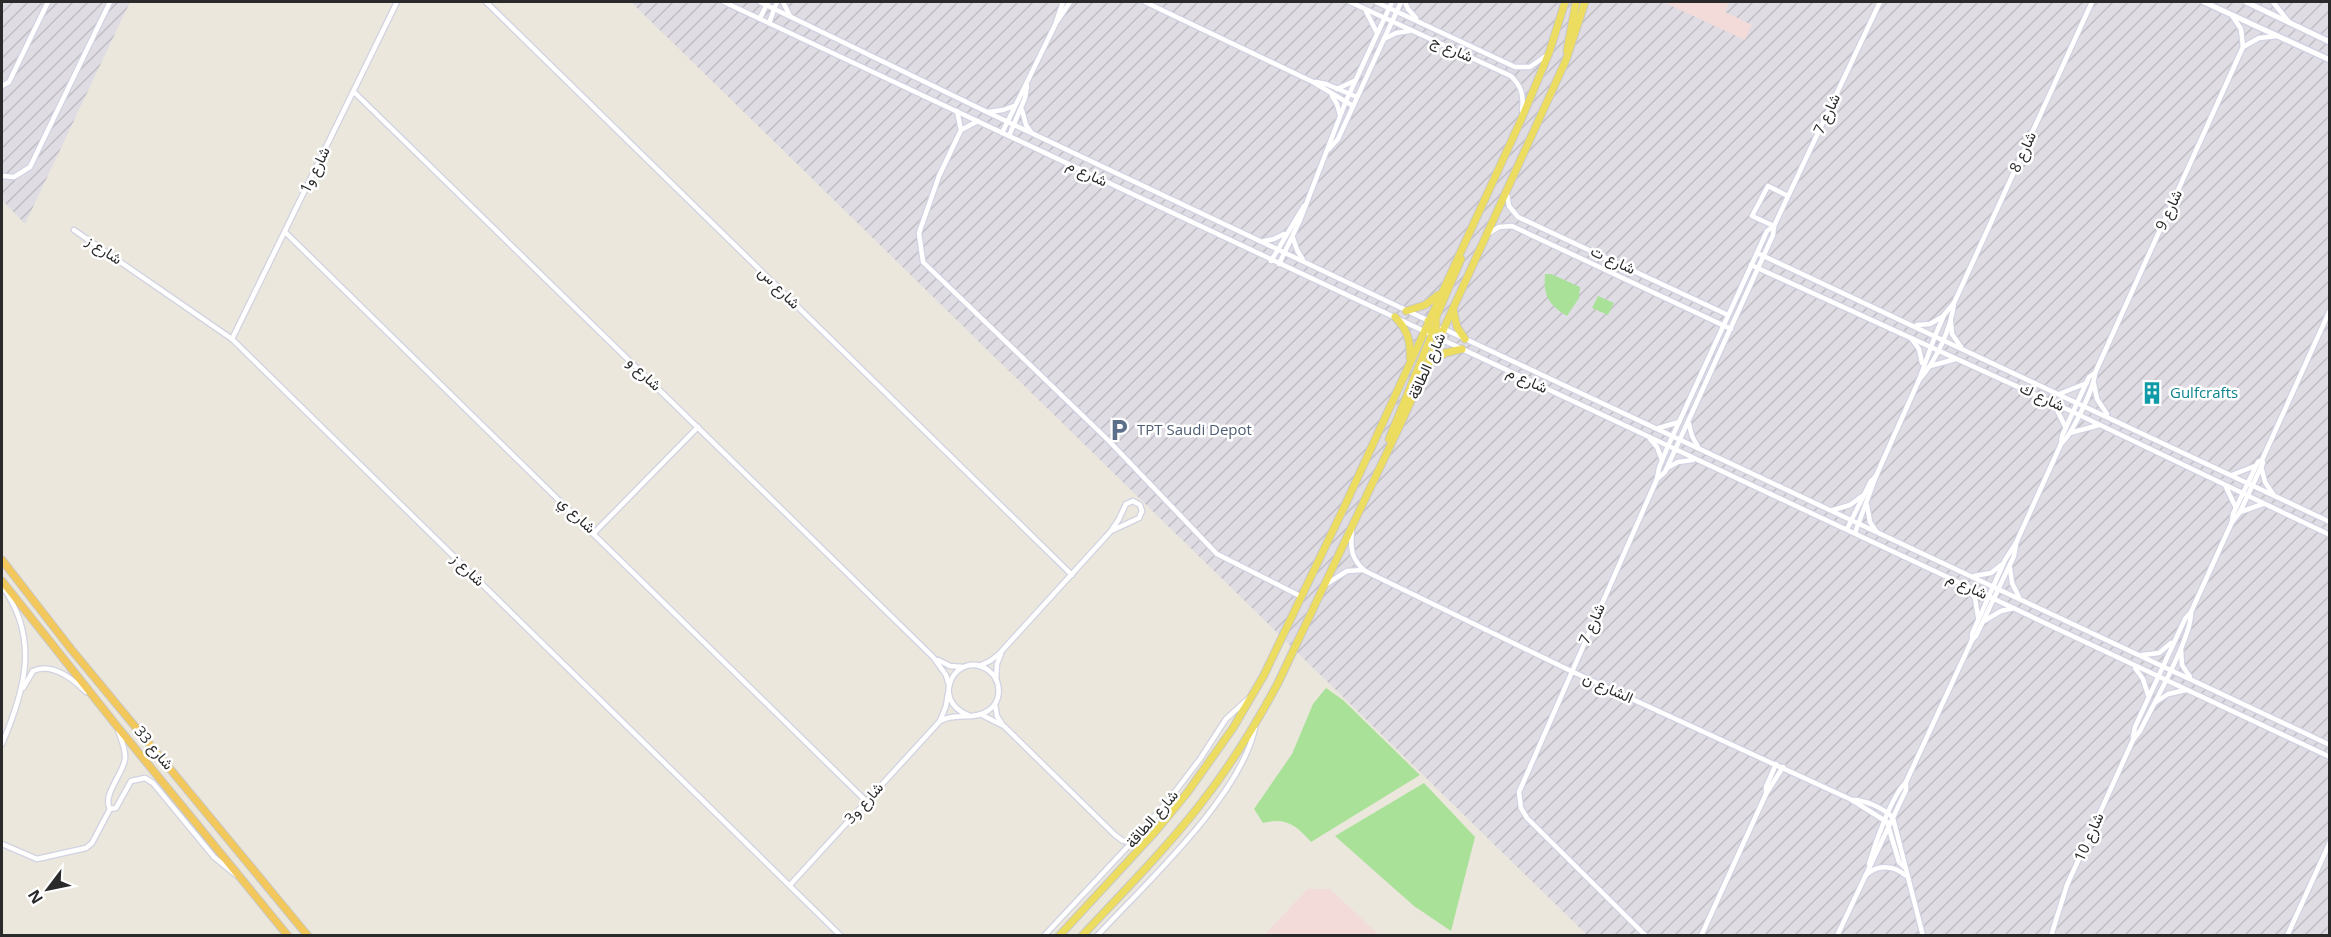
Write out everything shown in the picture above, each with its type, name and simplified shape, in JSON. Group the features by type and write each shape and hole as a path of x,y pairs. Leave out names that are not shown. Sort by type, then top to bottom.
{"highway":[{"name":"شارع 33","path":"2,560 71,649 308,936"},
{"name":"شارع 33","path":"2,581 102,708 288,936"}],"main road":[{"name":"شارع الطاقة","path":"1059,936 1155,832 1187,793 1217,752 1280,645 1424,331 1431,323 1440,293 1521,120 1549,53 1565,2"},
{"path":"1566,60 1576,2"},
{"name":"شارع الطاقة","path":"1082,936 1200,805 1256,724 1325,585 1425,368 1435,336 1443,328 1454,305 1566,60 1585,2"},
{"path":"1384,456 1392,429 1435,336 1431,323 1457,269 1469,234"},
{"path":"1406,311 1425,305 1440,293"},
{"path":"1454,305 1455,320 1465,339"},
{"path":"1395,317 1410,340 1409,365"},
{"path":"1425,368 1445,353 1462,349"}],"street":[{"path":"3,86 9,82 48,2"},
{"path":"2,176 14,177 30,167 110,2"},
{"name":"شارع و1","path":"232,339 397,2"},
{"name":"شارع س","path":"486,2 1072,575"},
{"name":"شارع م","path":"724,2 2330,757"},
{"name":"شارع م","path":"760,2 768,3 790,16 987,112 1278,248 1431,323 2330,745"},
{"path":"769,22 777,2"},
{"path":"783,2 790,16"},
{"path":"1002,132 1014,106 1027,86 1056,23 1062,2"},
{"path":"1056,23 1070,2"},
{"path":"1145,2 1313,82 1353,106"},
{"name":"شارع ج","path":"1350,2 1511,76 1518,84 1523,101 1521,120"},
{"name":"شارع ج","path":"1376,2 1515,67 1523,69 1536,64 1549,53"},
{"path":"1279,264 1329,149 1331,135 1392,2"},
{"path":"1329,149 1338,139 1396,11 1403,2 1420,22"},
{"name":"شارع 7","path":"1657,480 1667,468 1676,450 1759,268 1773,235 1774,226 1880,2"},
{"name":"شارع 8","path":"1919,380 1930,366 1938,349 1951,319 1954,303 2092,2"},
{"path":"2204,2 2330,60"},
{"path":"2246,2 2330,42"},
{"path":"2273,2 2291,23"},
{"path":"760,18 768,3"},
{"path":"1365,9 1374,22 1377,34"},
{"path":"2231,15 2241,29 2243,47 2259,38 2277,36"},
{"path":"1384,39 1396,33 1412,31"},
{"path":"1463,53 1466,44"},
{"name":"شارع 9","path":"2061,444 2070,433 2087,383 2094,373 2243,47"},
{"path":"1337,89 1349,85 1358,77"},
{"path":"1313,82 1357,97"},
{"path":"1009,136 1022,107 1027,86"},
{"name":"شارع و","path":"354,92 933,657 946,675 949,685"},
{"path":"1330,93 1337,104 1340,116"},
{"path":"987,112 1014,106"},
{"path":"1022,107 1024,119 1033,134"},
{"path":"957,111 961,130"},
{"path":"978,121 961,130 939,176 919,233 923,262 1108,440 1217,554 1302,597"},
{"path":"1079,170 1084,158"},
{"path":"1774,226 1752,216 1768,186 1788,196"},
{"name":"شارع ت","path":"1506,189 1509,206 1518,217 1736,319"},
{"path":"1271,261 1305,204"},
{"path":"1204,229 1209,216"},
{"name":"شارع ت","path":"1485,236 1494,229 1512,226 1731,329"},
{"name":"شارع 7","path":"1646,936 1527,818 1519,802 1520,786 1657,480 1672,436 1767,231 1774,226"},
{"name":"شارع ز","path":"74,230 232,339 841,936"},
{"name":"شارع ي","path":"285,232 594,532 866,801"},
{"path":"1261,241 1275,239 1287,232"},
{"path":"1293,236 1297,250 1305,262"},
{"name":"شارع ك","path":"1757,253 2330,522"},
{"path":"1615,276 1621,264"},
{"name":"شارع ك","path":"1751,265 2076,413 2330,535"},
{"name":"شارع 8","path":"1855,533 1876,476 1919,380 1944,315 1954,303"},
{"name":"شارع 10","path":"2133,740 2134,727 2176,636 2191,612 2330,310"},
{"path":"1913,325 1930,324 1944,315"},
{"path":"1951,319 1952,334 1965,351"},
{"path":"1909,336 1919,349 1923,365"},
{"path":"1930,366 1957,358"},
{"name":"شارع 9","path":"2080,404 2093,382 2094,373"},
{"path":"2093,382 2097,399 2109,417"},
{"path":"2059,394 2087,383"},
{"path":"2052,402 2066,428"},
{"name":"شارع 9","path":"1972,576 1991,573 2005,560 2016,543 2066,428 2076,413"},
{"path":"1658,428 1680,422"},
{"path":"1689,422 1692,436 1699,449"},
{"path":"2070,433 2100,425"},
{"path":"594,532 698,427"},
{"path":"1648,437 1657,447 1662,460"},
{"path":"1667,468 1678,462 1697,460"},
{"path":"2259,465 2265,482 2275,496"},
{"name":"شارع 10","path":"2231,475 2259,465"},
{"name":"شارع 8","path":"1847,529 1864,494 1876,476"},
{"path":"1761,490 1766,480"},
{"path":"2224,485 2238,510 2263,504"},
{"name":"شارع 8","path":"1833,510 1850,505 1864,494"},
{"path":"968,715 954,707 948,693 956,671 963,667 979,666 990,662 1004,650 1111,531 1126,504 1133,501 1140,505 1142,511 1139,518 1111,531"},
{"path":"1867,502 1870,522 1878,532"},
{"path":"1353,525 1351,551 1357,564 1365,571"},
{"name":"شارع 9","path":"1996,587 2010,565 2016,543"},
{"name":"شارع 9","path":"1837,936 1887,823 1906,790 1906,782 1972,640 1972,634 1992,597 2005,560"},
{"path":"2010,565 2012,583 2021,599"},
{"path":"1325,585 1347,571 1355,569 1365,571"},
{"name":"الشارع ن","path":"1365,571 1571,671 1783,766 1852,800 1887,823"},
{"path":"1961,583 1975,598 1981,620 2014,608"},
{"path":"2,586 15,607 25,646 25,668 18,702"},
{"name":"شارع 10","path":"2051,936 2067,885 2133,740 2170,670 2192,621 2191,612"},
{"name":"شارع 10","path":"2136,654 2148,656 2159,653 2166,649 2176,636"},
{"path":"2181,645 2182,665 2191,680"},
{"path":"996,680 997,664 1004,650"},
{"name":"شارع و","path":"933,657 946,665 963,667"},
{"path":"2131,664 2143,679 2148,697"},
{"path":"979,666 986,668 996,680 999,688 995,703 997,716 1004,726 1115,835 1123,841 1133,841"},
{"path":"2,744 30,674 37,669 46,668 75,682 102,708"},
{"path":"2154,704 2168,694 2186,690"},
{"name":"شارع و3","path":"790,885 940,721 948,693"},
{"name":"شارع الطاقة","path":"1044,936 1133,841 1177,789 1232,712 1251,696"},
{"path":"982,715 995,703"},
{"path":"2260,724 2264,714"},
{"path":"940,721 953,715 982,715 1004,726"},
{"name":"شارع الطاقة","path":"1097,936 1168,861 1222,794 1246,758 1256,724"},
{"path":"2,844 37,859 78,851 92,843 110,809 108,800 125,756 116,725"},
{"path":"1766,794 1766,787 1776,764"},
{"path":"1701,936 1766,794 1783,766"},
{"path":"110,809 116,808 131,782 140,778 149,780 214,857 224,867 240,877"},
{"name":"الشارع ن","path":"1852,800 1857,799 1891,816"},
{"path":"1891,816 1923,936"},
{"path":"1887,823 1899,862 1904,867"},
{"path":"1115,835 1122,846 1122,853"},
{"path":"2287,936 2330,842"},
{"path":"1863,878 1869,872 1884,867 1900,871 1907,876"}],"shaded area":[{"path":"2,2 130,2 25,224 2,200"},
{"path":"631,2 2329,2 2329,935 1587,935"},
{"path":"1663,2 1729,2 1725,12 1752,25 1745,40"},
{"path":"1308,889 1330,889 1379,935 1264,935"}],"green space":[{"path":"1545,274 1551,274 1580,287 1579,298 1567,316 1552,304 1546,294"},
{"path":"1598,296 1614,303 1608,315 1592,308"},
{"path":"1326,688 1343,700 1420,775 1311,842 1290,824 1278,821 1263,823 1254,809 1292,754 1313,704"},
{"path":"1424,783 1475,837 1451,931 1414,906 1335,836"}],"place":[{"name":"Gulfcrafts","path":"2152,393"},
{"name":"TPT Saudi Depot","path":"1119,430"}]}
